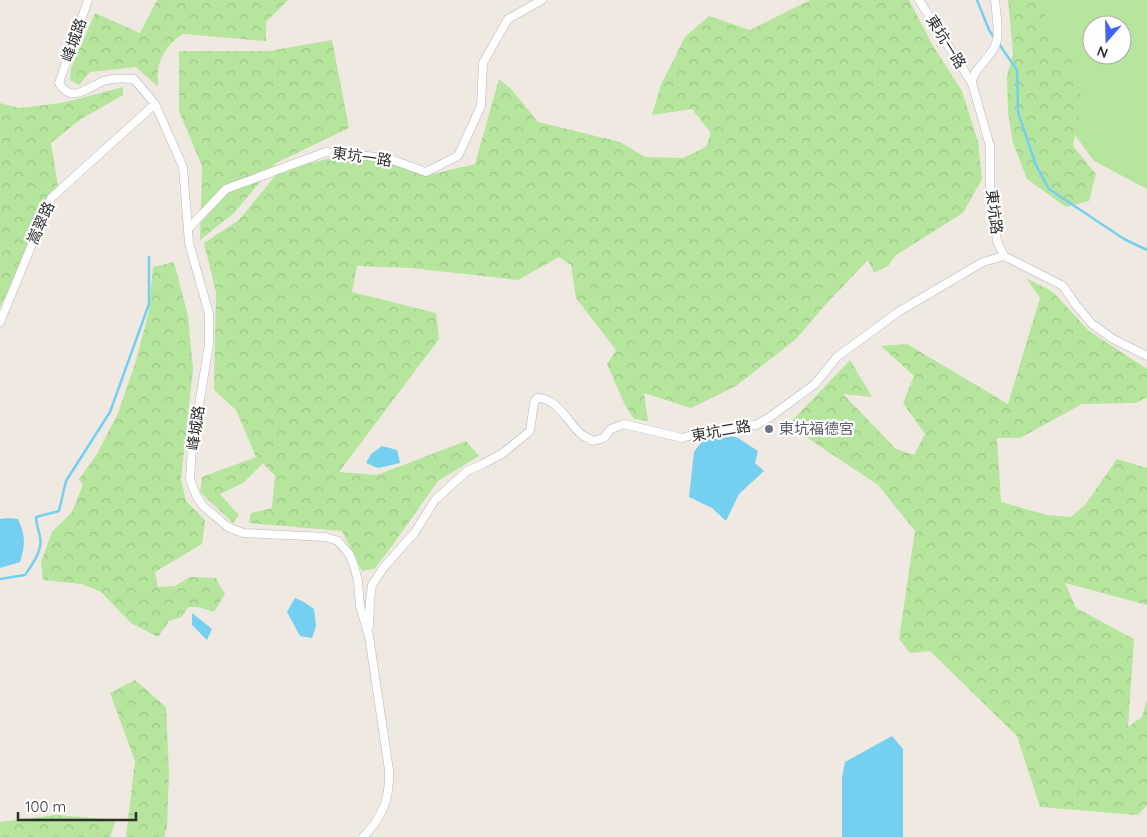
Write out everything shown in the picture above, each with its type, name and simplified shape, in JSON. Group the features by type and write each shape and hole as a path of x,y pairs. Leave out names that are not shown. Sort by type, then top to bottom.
{"street":[{"name":"峰城路","path":"88,0 59,83 63,90 74,94 90,89 104,81 121,78 134,79 155,104 183,167 189,243 209,314 209,344 192,448 190,479 196,495 203,506 228,527 243,533 326,538 338,541 350,555 354,566 358,581 360,606 369,636 389,770 389,788 376,824 363,837"},
{"name":"東坑一路","path":"188,229 226,189 326,152 387,158 426,172 458,156 481,106 483,64 508,19 542,0"},
{"name":"東坑一路","path":"919,0 972,83"},
{"path":"972,83 973,76 990,56 997,40 994,0"},
{"name":"東坑路","path":"972,83 990,146 990,186 997,241 1004,256 1063,286 1092,324 1113,339 1147,356"},
{"name":"嵩翠路","path":"0,322 51,198 155,104"},
{"name":"東坑二路","path":"369,636 372,585 384,567 415,532 435,500 452,482 467,471 503,453 530,431 534,403 537,398 544,397 552,402 583,435 593,441 604,438 611,429 624,424 682,438 708,430 756,425 815,384 837,357 898,312 983,262 1004,256"}],"green space":[{"path":"157,0 288,0 266,22 266,41 184,34 179,37 171,44 161,59 158,72 158,87 136,67 90,72 79,85 70,80 71,68 95,13 140,33"},
{"path":"810,0 909,0 932,44 962,91 978,142 982,179 963,213 896,255 888,266 874,273 868,260 796,339 736,386 691,408 644,393 648,421 634,419 625,405 607,364 616,350 576,298 571,265 559,257 518,280 411,268 357,266 352,292 436,313 439,339 339,472 377,475 466,441 479,456 438,481 374,569 362,571 342,531 249,523 251,513 272,508 275,476 263,463 243,483 220,494 239,515 233,523 200,492 202,477 256,457 236,410 214,390 216,292 204,243 239,220 280,170 345,155 388,162 424,176 475,164 499,79 511,89 538,122 620,142 645,157 683,158 706,147 711,133 692,109 652,115 661,85 685,37 709,16 750,30"},
{"path":"1008,0 1042,0 1047,24 1071,58 1082,98 1073,146 1096,174 1089,201 1066,207 1027,179 1013,143 1008,112 1007,76 1013,54"},
{"path":"1031,0 1147,0 1147,189 1094,161 1032,76"},
{"path":"332,40 349,128 276,163 234,213 200,240 202,166 179,111 179,51 269,51"},
{"path":"123,87 123,95 81,119 51,143 58,186 0,307 0,103 19,108 62,103"},
{"path":"174,262 188,316 193,369 181,479 186,501 205,520 202,544 155,572 158,587 175,586 190,577 216,578 225,594 214,612 198,607 188,607 182,617 169,621 158,637 131,623 101,592 82,584 43,580 41,562 52,532 72,512 83,485 79,479 97,454 118,413 135,364 149,311 153,267"},
{"path":"1026,278 1053,292 1089,331 1147,369 1147,397 1136,403 1082,404 1020,438 997,438 1001,502 1047,515 1071,517 1085,505 1117,459 1147,468 1147,605 1065,583 1076,608 1134,639 1128,727 1142,717 1147,700 1147,805 1138,815 1040,807 1017,736 930,651 910,653 899,639 915,531 878,485 788,425 850,360 872,397 843,394 896,449 914,455 925,434 903,403 914,376 881,346 907,344 1008,404 1040,298"},
{"path":"135,680 166,707 169,773 167,827 164,837 126,837 135,761 110,693"},
{"path":"56,815 116,820 110,837 0,837 0,822"}],"water":[{"path":"723,434 738,438 758,451 755,463 764,471 739,494 726,521 712,508 689,497 694,452 702,441"},
{"path":"382,446 397,450 400,463 378,468 366,463 371,454"},
{"path":"0,519 18,519 24,541 23,551 20,562 0,568"},
{"path":"295,598 314,609 316,626 312,638 300,636 287,612"},
{"path":"192,613 212,629 207,640 192,625"},
{"path":"892,736 903,749 903,837 842,837 842,777 845,762"}],"waterway":[{"path":"977,0 989,30 995,39"},
{"path":"999,44 1017,70 1018,112 1036,165 1049,189 1124,239 1147,250"},
{"path":"0,579 25,575 31,567 41,542 36,517 59,511 66,481 110,412 149,304 149,257"}],"place":[{"name":"東坑福德宮","path":"769,429"}]}
